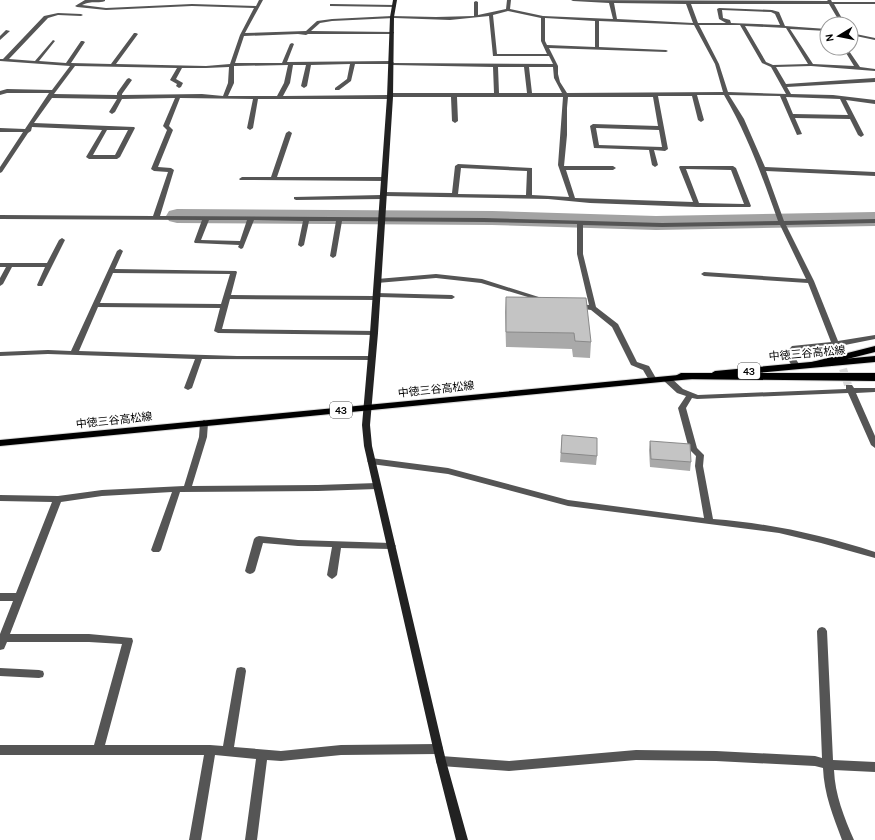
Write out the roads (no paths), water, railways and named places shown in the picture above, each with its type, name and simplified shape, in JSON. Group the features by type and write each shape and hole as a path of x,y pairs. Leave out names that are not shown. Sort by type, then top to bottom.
{"highway":[{"path":"816,364 875,349"},
{"path":"681,378 875,377"}],"main road":[{"name":"中徳三谷高松線","path":"0,443 875,359"}],"street":[{"path":"103,1 88,0 78,6 106,9 192,5 257,7"},
{"path":"225,98 231,83 232,65 242,35 261,0"},
{"path":"508,10 509,0"},
{"path":"573,0 688,2 829,1 875,3"},
{"path":"611,1 615,20"},
{"path":"829,1 838,16"},
{"path":"476,2 476,17"},
{"path":"688,2 696,24 717,64 726,94 741,119 763,169 781,220 811,281 836,345"},
{"path":"332,5 395,3 392,18 391,96 381,218 374,333 367,408 368,446 440,762 462,840"},
{"path":"729,24 728,21 721,19 719,9 772,11 777,13 811,65"},
{"path":"306,34 319,22 344,19 447,19 476,17 508,10 543,17 575,20 597,19 696,24 742,24 819,29"},
{"path":"2,60 46,16 58,14 81,15"},
{"path":"491,14 495,55 549,54"},
{"path":"543,17 543,41 556,66 555,69 561,89 566,95 561,165 573,200"},
{"path":"597,19 597,48"},
{"path":"742,24 764,63 773,66 811,65 875,70"},
{"path":"0,39 8,31"},
{"path":"242,35 268,33 392,33"},
{"path":"113,65 136,34"},
{"path":"859,36 875,39"},
{"path":"36,62 54,41"},
{"path":"0,170 32,125 83,42"},
{"path":"284,64 292,44"},
{"path":"546,46 666,51"},
{"path":"850,56 858,68"},
{"path":"2,60 113,65 181,66 392,63 556,66"},
{"path":"337,89 349,80 353,63"},
{"path":"279,98 287,83 291,64"},
{"path":"304,86 310,64"},
{"path":"495,65 497,95"},
{"path":"526,65 530,95"},
{"path":"179,86 180,83 173,80 181,66"},
{"path":"773,66 789,95"},
{"path":"112,112 120,97 119,94 129,80"},
{"path":"784,86 840,84 875,80"},
{"path":"0,93 7,91 120,97 202,96 225,98 454,95 655,96 782,94 875,102"},
{"path":"782,94 799,134"},
{"path":"454,95 455,121"},
{"path":"694,95 701,120"},
{"path":"655,96 665,149 596,147 593,126 661,128"},
{"path":"156,218 172,170 154,169 170,130 166,126 178,97"},
{"path":"250,128 256,98"},
{"path":"842,98 861,135"},
{"path":"791,116 852,117"},
{"path":"32,125 105,129 132,128 117,157 89,157 105,129"},
{"path":"0,130 28,131"},
{"path":"273,179 289,133"},
{"path":"651,148 655,165"},
{"path":"455,195 458,166 530,169 529,197"},
{"path":"296,198 317,201 383,196 455,195 697,205 748,206 733,168 682,167 697,205"},
{"path":"562,168 613,168"},
{"path":"763,169 875,174"},
{"path":"242,179 384,179"},
{"path":"0,217 306,220 381,218 662,225 781,220 875,221"},
{"path":"206,219 197,242 242,245 251,219"},
{"path":"301,245 306,220"},
{"path":"332,256 339,220"},
{"path":"580,222 580,254 593,308"},
{"path":"40,285 62,240"},
{"path":"74,353 120,251"},
{"path":"0,265 49,265"},
{"path":"0,284 10,265"},
{"path":"111,271 234,272 218,331 374,333"},
{"path":"704,274 811,281"},
{"path":"377,281 436,276 482,281 548,302"},
{"path":"227,297 452,297"},
{"path":"96,305 224,306"},
{"path":"570,305 593,308 615,326 634,363 646,368 653,380"},
{"path":"796,366 789,354 795,348 836,345 875,337"},
{"path":"0,354 48,352 237,358 371,358"},
{"path":"188,388 199,357"},
{"path":"667,379 680,391 697,397 849,388 875,390"},
{"path":"849,388 875,445"},
{"path":"690,395 682,408 693,448 700,455 699,466 709,522"},
{"path":"187,489 203,437 204,423"},
{"path":"371,461 448,471 568,503 788,531 875,555"},
{"path":"0,498 58,499 102,493 176,489 377,486"},
{"path":"156,550 176,489"},
{"path":"58,499 18,597 2,642 89,638 128,641 98,750"},
{"path":"250,571 259,539 298,543 391,546"},
{"path":"332,575 337,545"},
{"path":"0,597 18,597"},
{"path":"822,631 829,785 848,840"},
{"path":"228,752 241,671"},
{"path":"0,672 39,674"},
{"path":"0,750 210,750 281,756 342,750 438,749"},
{"path":"196,840 210,750"},
{"path":"251,840 262,754"},
{"path":"440,762 509,766 636,755 708,755 815,761 828,765 875,767"}],"waterway":[{"path":"177,216 492,218 656,223 875,219"}],"tunnel":[{"path":"836,346 848,385"}]}
